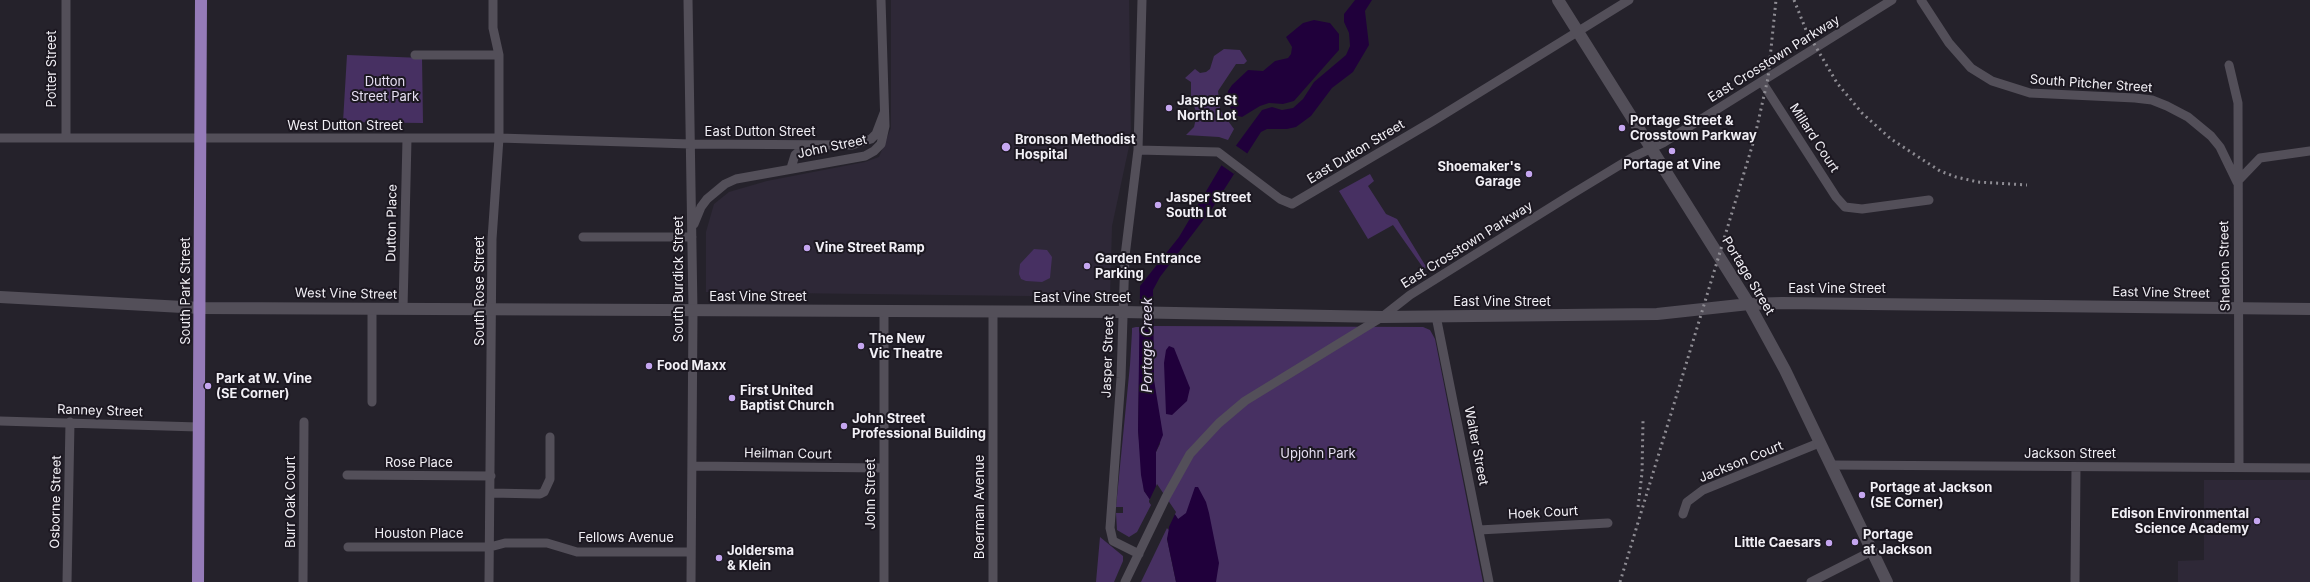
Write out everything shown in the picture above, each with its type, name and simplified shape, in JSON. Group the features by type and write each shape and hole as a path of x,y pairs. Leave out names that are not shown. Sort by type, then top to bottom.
{"main road":[{"name":"South Park Street","path":"198,582 198,427 201,308 201,0"}],"street":[{"name":"Potter Street","path":"66,0 66,138"},
{"name":"South Rose Street","path":"489,582 493,232 499,138 499,55 493,28 493,0"},
{"name":"South Burdick Street","path":"688,0 693,310 691,582"},
{"name":"John Street","path":"692,234 701,207 725,184 736,179 791,168 865,156 874,151 884,137 881,0"},
{"name":"Jasper Street","path":"1139,554 1118,544 1110,535 1121,378 1125,256 1138,150 1142,0"},
{"name":"Portage Street","path":"1558,0 1749,304 1785,370 1819,444 1887,582"},
{"name":"East Dutton Street","path":"1138,150 1218,152 1239,166 1280,199 1289,204 1294,203 1629,0"},
{"name":"East Crosstown Parkway","path":"1125,582 1166,498 1190,454 1232,411 1281,378 1382,317 1410,296 1572,194 1633,157 1652,150 1892,0"},
{"name":"South Pitcher Street","path":"1921,0 1949,43 1971,68 1992,81 2010,89 2030,93 2135,98 2152,100 2167,106 2188,117 2211,136 2220,147 2237,182"},
{"path":"415,55 499,55"},
{"name":"Sheldon Street","path":"2229,65 2238,103 2237,182 2239,468"},
{"name":"Millard Court","path":"1762,82 1836,197 1845,207 1868,209 1929,200"},
{"name":"East Dutton Street","path":"690,144 852,145 866,143 876,134 884,113"},
{"name":"West Dutton Street","path":"0,138 499,138 690,144"},
{"name":"Dutton Place","path":"403,308 407,139"},
{"path":"791,168 793,159 798,151 814,145"},
{"path":"2237,182 2260,158 2310,151"},
{"path":"583,237 692,234"},
{"name":"West Vine Street","path":"0,296 201,308 403,308 493,311 693,310"},
{"name":"East Vine Street","path":"693,310 1123,312 1382,317 1650,314 1749,304 1913,303 2310,309"},
{"path":"372,308 372,402"},
{"name":"John Street","path":"884,311 884,582"},
{"name":"Boerman Avenue","path":"993,311 993,582"},
{"name":"Walter Street","path":"1436,316 1489,582"},
{"name":"Ranney Street","path":"0,421 198,427"},
{"name":"Osborne Street","path":"67,582 70,422"},
{"name":"Burr Oak Court","path":"303,582 304,422"},
{"path":"491,493 540,494 544,492 550,479 550,436"},
{"name":"Jackson Court","path":"1683,514 1687,502 1704,490 1819,444"},
{"name":"Jackson Street","path":"1830,465 2310,468"},
{"name":"Heilman Court","path":"692,466 884,468"},
{"path":"2075,582 2076,467"},
{"name":"Rose Place","path":"347,475 491,476"},
{"name":"Hoek Court","path":"1479,530 1608,523"},
{"name":"Fellows Avenue","path":"490,547 503,543 547,543 577,552 691,552"},
{"name":"Houston Place","path":"348,547 490,547"},
{"path":"1811,582 1872,551"}],"shaded area":[{"name":"Bronson Methodist Hospital","path":"891,0 1129,0 1131,137 1112,226 1110,297 706,292 706,232 714,204 729,192 767,181 865,162 879,157 891,128"},
{"name":"Edison Environmental Science Academy","path":"2204,480 2310,480 2310,582 2178,582 2178,561 2204,560"}],"green space":[{"path":"1224,49 1240,50 1247,61 1244,64 1236,64 1218,91 1220,110 1234,129 1228,140 1219,137 1186,135 1194,127 1197,114 1191,98 1191,82 1185,78 1195,69 1200,73 1206,72 1210,69 1214,56"},
{"name":"Dutton Street Park","path":"347,55 422,58 423,123 343,122"},
{"path":"1370,174 1374,181 1368,186 1386,214 1397,219 1425,265 1431,262 1432,264 1424,269 1393,225 1368,239 1339,191"},
{"path":"1034,249 1047,250 1052,257 1050,278 1042,282 1026,281 1021,279 1019,274 1020,264"},
{"name":"Upjohn Park","path":"1153,326 1423,327 1430,330 1435,339 1483,582 1190,582 1178,519 1156,486 1156,452 1160,444 1161,424 1155,400"},
{"path":"1140,327 1138,430 1144,491 1150,499 1149,502 1151,505 1137,532 1129,537 1117,530 1116,513 1123,513 1123,507 1116,507 1130,365 1132,328"},
{"path":"1167,528 1170,531 1167,539 1176,582 1141,582"},
{"path":"1100,537 1123,556 1123,561 1114,582 1096,582"}],"water":[{"name":"Portage Creek","path":"1355,0 1372,0 1365,11 1369,45 1353,72 1332,88 1311,116 1296,127 1287,129 1267,129 1261,132 1211,210 1160,277 1153,290 1154,380 1163,435 1156,452 1156,486 1178,519 1186,513 1195,487 1198,487 1206,502 1219,563 1216,582 1176,582 1167,539 1169,528 1144,491 1141,475 1138,430 1140,286 1179,237 1221,166 1262,110 1272,107 1282,110 1293,108 1303,99 1314,82 1346,55 1350,46 1349,33 1344,22 1344,14"},
{"path":"1314,20 1330,23 1339,34 1339,50 1294,101 1283,104 1269,103 1260,106 1242,117 1234,115 1227,101 1228,91 1232,85 1248,70 1263,71 1275,61 1288,58 1291,54 1292,47 1286,37 1303,23"},
{"path":"1169,346 1174,348 1190,388 1187,401 1172,415 1166,414 1164,363 1166,350"}],"pier":[{"path":"1235,145 1248,154 1234,174 1221,165"},
{"path":"1139,299 1153,299 1153,327 1139,327"},
{"path":"1157,484 1176,512 1168,529 1149,501"}],"railway":[{"path":"1620,582 1754,140 1768,78 1776,0"},
{"path":"1794,0 1806,30 1837,83 1862,113 1891,139 1940,171 1956,177 1978,182 2027,185"},
{"path":"1638,507 1642,473 1643,421"}],"place":[{"name":"Jasper St North Lot","path":"1169,108"},
{"name":"Portage Street & Crosstown Parkway","path":"1622,128"},
{"name":"Bronson Methodist Hospital","path":"1006,147"},
{"name":"Portage at Vine","path":"1672,151"},
{"name":"Shoemaker's Garage","path":"1529,174"},
{"name":"Jasper Street South Lot","path":"1158,205"},
{"name":"Vine Street Ramp","path":"807,248"},
{"name":"Garden Entrance Parking","path":"1087,266"},
{"name":"The New Vic Theatre","path":"861,346"},
{"name":"Food Maxx","path":"649,366"},
{"name":"Park at W. Vine (SE Corner)","path":"208,386"},
{"name":"First United Baptist Church","path":"732,398"},
{"name":"John Street Professional Building","path":"844,426"},
{"name":"Portage at Jackson (SE Corner)","path":"1862,495"},
{"name":"Edison Environmental Science Academy","path":"2257,521"},
{"name":"Portage at Jackson","path":"1855,542"},
{"name":"Little Caesars","path":"1829,543"},
{"name":"Joldersma & Klein","path":"719,558"}]}
